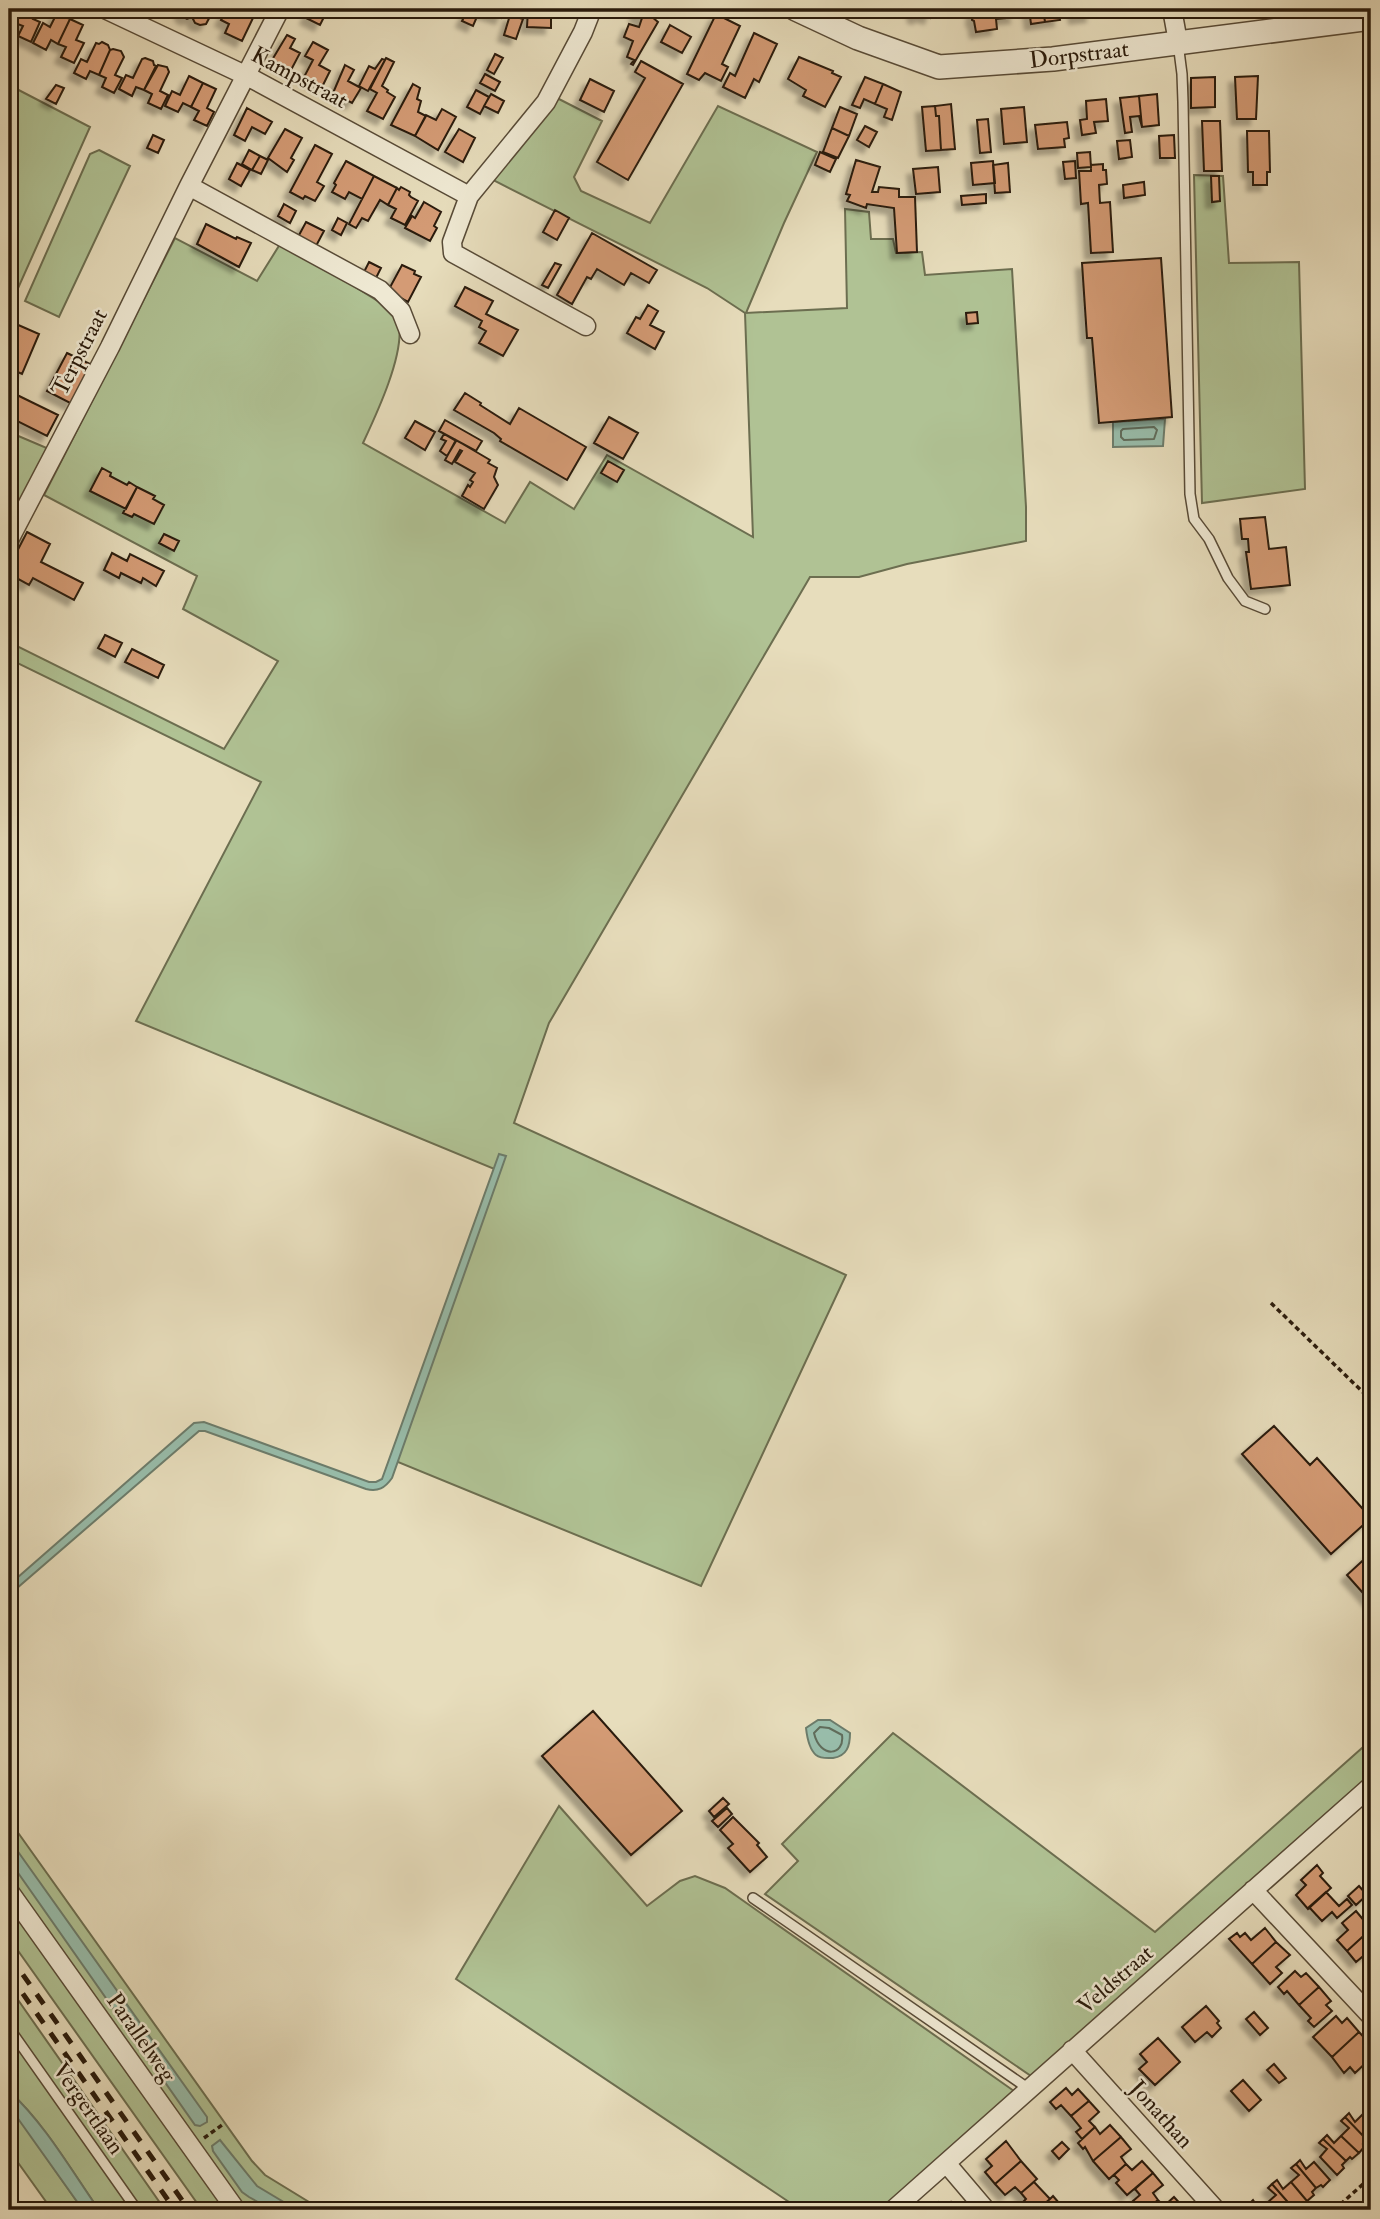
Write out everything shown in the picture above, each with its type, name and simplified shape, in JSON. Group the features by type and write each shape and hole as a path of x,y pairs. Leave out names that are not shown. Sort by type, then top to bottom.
{"street":[{"name":"Kampstraat","path":"105,9 247,76 469,196"},
{"name":"Terpstraat","path":"9,540 110,347 280,9"},
{"path":"586,326 453,253 452,242 469,196 546,102 583,32 592,9"},
{"name":"Dorpstraat","path":"796,9 858,38 939,67 1053,59 1371,19"},
{"path":"1172,9 1178,42"},
{"path":"189,186 380,290 401,311 410,334"},
{"name":"Veldstraat","path":"893,2210 1371,1786"},
{"path":"1254,1890 1371,2016"},
{"name":"Parallelweg","path":"9,1891 236,2210"},
{"name":"Jonathan","path":"1072,2050 1216,2210"},
{"path":"946,2163 986,2210"}],"lane":[{"path":"1178,42 1182,83 1190,494 1194,519 1209,539 1228,578 1245,601 1265,609"},
{"path":"753,1898 1029,2089"},
{"name":"Vergertlaan","path":"9,2028 137,2210"}],"path":[{"path":"1271,1303 1371,1400"},
{"path":"1334,2210 1371,2177"}],"shaded area":[{"path":"9,85 90,127 15,295 9,298"},
{"path":"555,97 602,121 574,177 581,191 650,223 718,106 817,152 746,313 847,308 845,209 869,212 871,239 893,239 896,253 922,252 925,275 1012,269 1026,541 907,564 859,577 810,577 549,1023 514,1123 846,1275 701,1586 393,1460 497,1170 136,1021 261,782 9,659 9,642 224,749 278,661 183,609 197,576 44,495 175,238 257,281 282,241 392,310 399,325 397,353 388,385 363,443 505,523 530,482 574,509 607,455 753,537 745,313 707,288 493,180"},
{"path":"99,150 130,166 59,317 25,301 90,154"},
{"path":"1194,175 1223,176 1229,263 1299,262 1305,489 1202,503"},
{"path":"9,432 49,449 9,530"},
{"path":"893,1733 1155,1932 1371,1740 1371,1774 1031,2076 765,1894 798,1861 782,1844"},
{"path":"559,1806 647,1906 680,1881 695,1876 725,1888 1014,2091 883,2210 801,2210 456,1979"},
{"path":"9,1820 252,2161 265,2175 322,2210 242,2210 9,1881"},
{"path":"9,1901 228,2210 202,2210 9,1938"},
{"path":"9,1987 165,2210 142,2210 9,2021"},
{"path":"9,2033 133,2210 99,2210 46,2133 9,2091"},
{"path":"9,2106 83,2210 52,2210 9,2150"}],"water":[{"path":"1165,419 1163,446 1113,447 1113,422"},
{"path":"499,1154 506,1156 392,1478 387,1484 378,1489 366,1489 199,1431 9,1595 9,1585 194,1423 204,1422 369,1482 382,1479"},
{"path":"818,1720 830,1720 850,1733 845,1753 824,1758 814,1752 806,1728"},
{"path":"9,1839 207,2117 207,2122 200,2126 195,2125 9,1860"},
{"path":"9,2091 46,2133 99,2210 83,2210 9,2106"},
{"path":"220,2140 257,2186 297,2210 272,2210 242,2192 213,2151 212,2146"}],"building":[{"path":"9,9 22,9 9,36"},
{"path":"22,9 38,9 33,19 40,22 31,42 18,36 23,26 15,23"},
{"path":"180,9 197,9 192,17 187,19 182,16"},
{"path":"197,9 214,9 206,24 195,23 192,17"},
{"path":"227,9 238,9 237,11 253,18 242,41 225,33 229,24 221,20"},
{"path":"311,9 328,9 320,25 306,18"},
{"path":"468,9 479,12 473,26 462,21"},
{"path":"505,9 501,18 479,11"},
{"path":"528,9 551,9 551,28 527,27"},
{"path":"638,9 655,9 652,17 658,22 633,65 631,64 634,60 627,57 633,41 624,37 629,24 639,27 642,18 635,16"},
{"path":"913,9 933,9 930,18 921,15 919,18 914,17"},
{"path":"973,9 1014,9 1016,17 996,19 997,29 976,32 972,20"},
{"path":"1029,9 1043,9 1045,22 1031,24"},
{"path":"1043,9 1058,9 1060,20 1045,22"},
{"path":"1074,9 1091,9 1092,16 1075,18"},
{"path":"57,13 70,19 58,44 51,40 46,50 33,43 43,23 50,27"},
{"path":"716,14 740,26 722,64 728,67 721,81 705,73 699,80 687,74"},
{"path":"510,15 523,19 516,39 504,35"},
{"path":"70,19 83,25 76,40 84,43 74,63 61,57 66,47 58,44"},
{"path":"670,25 691,37 682,53 661,42"},
{"path":"754,33 777,44 759,82 754,79 745,98 723,87 730,73 735,76"},
{"path":"287,35 295,39 290,48 300,53 291,70 272,60"},
{"path":"313,42 328,50 319,65 330,71 322,87 304,77 313,60 305,56"},
{"path":"96,43 108,45 110,50 99,75 90,71 86,79 74,73 81,59 87,62"},
{"path":"110,50 121,51 124,57 115,75 122,78 114,93 102,87 106,78 99,75"},
{"path":"495,54 503,58 494,74 487,70"},
{"path":"799,57 841,77 825,107 803,96 806,90 788,79"},
{"path":"145,58 153,61 156,66 144,90 136,87 132,96 119,89 126,75 133,78"},
{"path":"386,58 394,62 382,86 395,97 383,119 367,111 377,93 370,89"},
{"path":"382,59 385,60 368,91 359,86 369,66 375,69"},
{"path":"641,61 683,84 628,180 597,162 645,78 635,72"},
{"path":"158,65 167,67 169,72 160,91 168,95 161,109 148,103 152,94 144,90"},
{"path":"345,65 354,70 348,81 361,88 352,103 333,93"},
{"path":"485,74 500,82 495,91 480,83"},
{"path":"189,76 203,83 191,107 183,103 178,112 165,106 172,91 180,95"},
{"path":"1258,76 1256,119 1237,119 1235,77"},
{"path":"865,77 883,84 875,104 864,99 860,108 852,105"},
{"path":"1215,77 1215,107 1191,108 1191,78"},
{"path":"590,79 614,91 604,112 580,100"},
{"path":"203,83 216,89 207,108 214,112 207,126 194,120 199,111 191,107"},
{"path":"413,84 420,88 418,112 426,116 415,136 391,125"},
{"path":"883,84 901,92 892,120 884,117 887,109 875,104"},
{"path":"56,85 64,88 56,104 46,99"},
{"path":"476,90 489,97 480,114 467,107"},
{"path":"491,94 504,101 498,113 484,106"},
{"path":"1157,94 1159,125 1142,127 1139,96"},
{"path":"1139,96 1142,127 1139,116 1130,117 1132,132 1125,133 1120,98"},
{"path":"1106,99 1108,121 1094,122 1096,133 1082,135 1080,120 1087,119 1086,101"},
{"path":"951,104 955,149 941,150 939,116 936,116 935,106"},
{"path":"935,106 936,116 939,116 941,150 926,151 922,107"},
{"path":"840,107 857,114 849,136 832,128"},
{"path":"1024,107 1027,142 1004,144 1001,109"},
{"path":"247,108 272,122 265,134 252,127 245,141 234,135"},
{"path":"442,109 456,117 438,150 415,136 426,115 436,120"},
{"path":"988,119 991,152 980,153 977,120"},
{"path":"1202,121 1220,121 1222,171 1204,171"},
{"path":"1067,122 1069,138 1064,139 1065,147 1038,149 1035,125"},
{"path":"865,126 877,132 869,147 857,140"},
{"path":"832,128 849,136 838,158 823,152"},
{"path":"285,129 302,138 287,172 268,158"},
{"path":"459,129 475,138 463,162 445,152"},
{"path":"1247,131 1269,131 1270,172 1267,172 1267,185 1253,185 1253,172 1248,172"},
{"path":"153,135 164,140 158,153 147,148"},
{"path":"1174,135 1175,158 1160,158 1159,136"},
{"path":"1130,140 1132,157 1119,159 1117,141"},
{"path":"315,145 332,154 317,182 324,186 315,201 305,196 303,199 290,192"},
{"path":"249,150 260,156 252,170 242,164"},
{"path":"820,152 836,159 830,172 815,165"},
{"path":"1090,152 1091,167 1078,168 1077,153"},
{"path":"260,156 268,160 261,174 252,170"},
{"path":"856,160 880,167 872,192 878,192 879,187 899,189 899,197 915,197 917,252 897,253 894,208 867,204 866,208 847,201 850,195 846,194"},
{"path":"346,161 374,176 362,199 349,192 345,199 332,192"},
{"path":"993,161 995,183 973,185 971,163"},
{"path":"1075,161 1076,178 1065,179 1063,162"},
{"path":"237,163 250,170 241,186 229,179"},
{"path":"1008,163 1010,192 995,193 993,165"},
{"path":"1103,164 1107,184 1099,185 1100,203 1110,202 1113,252 1091,253 1088,203 1081,204 1079,171 1091,171 1091,165"},
{"path":"938,167 940,192 916,194 913,169"},
{"path":"374,176 397,188 388,205 380,200 368,221 362,218 356,228 349,224"},
{"path":"1211,176 1219,176 1220,201 1212,202"},
{"path":"1144,182 1145,195 1124,198 1123,185"},
{"path":"401,187 418,201 405,225 391,218 396,209 388,205 397,188 399,190"},
{"path":"986,194 986,203 962,205 961,196"},
{"path":"424,202 441,212 430,241 405,228 412,216 415,218"},
{"path":"284,204 296,211 290,223 278,216"},
{"path":"555,210 569,218 557,240 543,232"},
{"path":"338,218 347,223 341,235 332,230"},
{"path":"306,222 324,231 316,246 298,237"},
{"path":"206,224 236,239 237,237 251,243 239,267 197,244"},
{"path":"592,233 657,270 649,283 631,273 624,285 597,269 591,279 587,277 572,304 557,295"},
{"path":"1161,258 1172,417 1099,423 1092,338 1087,338 1082,263"},
{"path":"369,262 381,268 375,280 363,274"},
{"path":"555,263 561,265 548,288 542,285"},
{"path":"402,265 421,277 408,302 388,291"},
{"path":"465,287 493,301 486,314 518,330 503,356 479,343 486,331 479,327 482,321 455,306"},
{"path":"648,305 658,311 650,325 664,332 655,349 627,333 636,317 640,319"},
{"path":"977,312 978,323 967,324 966,313"},
{"path":"16,324 39,334 22,374 9,368 9,342"},
{"path":"67,353 92,365 72,404 47,391"},
{"path":"465,393 510,424 519,408 586,447 567,480 500,441 494,433 454,410"},
{"path":"15,394 58,415 47,436 9,417 9,407"},
{"path":"609,417 638,433 623,459 594,443"},
{"path":"445,420 482,441 476,451 439,431"},
{"path":"415,421 435,432 425,450 405,438"},
{"path":"444,434 456,441 447,456 440,451 446,441 441,439"},
{"path":"456,440 490,460 488,463 497,468 494,477 498,485 484,509 462,496 473,482 470,480 475,473 455,462 462,451 460,450 452,464 445,460"},
{"path":"608,461 624,470 617,482 601,473"},
{"path":"102,468 111,473 110,476 137,487 126,509 90,491"},
{"path":"137,487 155,496 153,499 164,505 154,524 134,514 132,517 123,513"},
{"path":"1265,517 1269,549 1286,547 1290,585 1251,589 1246,552 1249,552 1248,539 1242,539 1240,519"},
{"path":"27,532 50,544 41,562 83,583 74,600 33,578 29,585 9,574 9,567"},
{"path":"164,534 179,541 174,551 159,543"},
{"path":"112,553 127,561 130,554 164,571 156,586 143,578 141,583 121,573 119,578 104,570"},
{"path":"105,635 122,643 115,657 98,648"},
{"path":"132,649 164,665 158,678 125,662"},
{"path":"1274,1426 1310,1465 1317,1458 1371,1518 1331,1554 1242,1454"},
{"path":"1371,1553 1371,1602 1347,1575"},
{"path":"593,1711 682,1811 631,1855 542,1756"},
{"path":"723,1798 729,1804 714,1817 709,1811"},
{"path":"727,1808 732,1814 718,1827 712,1821"},
{"path":"733,1817 759,1843 757,1845 767,1857 750,1872 728,1848 733,1844 720,1830"},
{"path":"1317,1865 1323,1873 1320,1876 1331,1888 1308,1909 1296,1895 1306,1885 1301,1880"},
{"path":"1359,1886 1367,1895 1356,1905 1348,1896"},
{"path":"1326,1892 1339,1906 1347,1899 1352,1905 1337,1918 1332,1912 1322,1921 1309,1907"},
{"path":"1356,1911 1371,1929 1347,1951 1337,1940 1348,1930 1342,1923"},
{"path":"1265,1928 1276,1942 1252,1964 1229,1939 1237,1933 1240,1937 1245,1933 1251,1940"},
{"path":"1371,1929 1371,1955 1368,1952 1356,1962 1347,1951"},
{"path":"1276,1942 1290,1955 1276,1967 1282,1973 1270,1984 1252,1964"},
{"path":"1295,1971 1301,1977 1306,1973 1319,1987 1299,2005 1287,1991 1284,1994 1278,1987"},
{"path":"1319,1987 1331,2001 1326,2005 1332,2011 1314,2027 1308,2021 1311,2018 1299,2005"},
{"path":"1206,2006 1219,2021 1217,2023 1221,2028 1212,2037 1207,2032 1195,2042 1182,2027"},
{"path":"1254,2012 1268,2028 1260,2035 1246,2019"},
{"path":"1336,2016 1342,2023 1347,2018 1359,2032 1332,2057 1313,2037"},
{"path":"1359,2032 1371,2045 1367,2051 1371,2058 1355,2073 1350,2067 1344,2073 1332,2057"},
{"path":"1158,2038 1180,2062 1155,2085 1139,2069 1147,2062 1140,2054"},
{"path":"1274,2064 1286,2078 1279,2083 1267,2070"},
{"path":"1243,2080 1261,2100 1249,2111 1231,2091"},
{"path":"1066,2088 1072,2095 1078,2089 1089,2101 1071,2116 1061,2105 1056,2109 1050,2102"},
{"path":"1089,2101 1099,2112 1089,2121 1095,2127 1082,2139 1076,2132 1081,2128 1071,2116"},
{"path":"1349,2113 1355,2122 1363,2114 1371,2122 1371,2136 1367,2140 1345,2117"},
{"path":"1345,2117 1367,2140 1359,2153 1341,2136 1349,2128 1341,2121"},
{"path":"1110,2125 1121,2137 1093,2161 1085,2147 1083,2149 1078,2143 1095,2127 1100,2134"},
{"path":"1327,2135 1334,2143 1341,2136 1359,2153 1346,2161 1323,2139"},
{"path":"1121,2137 1131,2149 1121,2157 1126,2164 1109,2179 1093,2161"},
{"path":"1323,2139 1346,2161 1342,2165 1344,2168 1337,2175 1320,2157 1327,2149 1319,2143"},
{"path":"1006,2141 1021,2161 995,2184 985,2172 992,2166 986,2159"},
{"path":"1062,2142 1069,2149 1059,2159 1052,2151"},
{"path":"1300,2160 1306,2169 1314,2162 1330,2180 1323,2187 1321,2185 1316,2188 1296,2164"},
{"path":"1021,2161 1037,2179 1021,2193 1015,2187 1005,2195 995,2184"},
{"path":"1142,2161 1153,2173 1127,2195 1116,2183 1119,2180 1114,2175 1126,2164 1132,2170"},
{"path":"1296,2164 1316,2188 1312,2192 1314,2195 1307,2201 1291,2182 1299,2175 1291,2168"},
{"path":"1153,2173 1163,2185 1153,2193 1158,2200 1145,2210 1140,2204 1137,2207 1133,2201 1140,2195 1135,2189"},
{"path":"1277,2180 1283,2189 1291,2182 1307,2201 1300,2207 1298,2204 1293,2208 1272,2184"},
{"path":"1034,2182 1050,2199 1037,2210 1019,2210 1017,2208 1026,2199 1021,2193"},
{"path":"1272,2184 1293,2208 1291,2210 1275,2210 1268,2202 1276,2195 1268,2188"},
{"path":"1053,2196 1065,2210 1037,2210 1050,2199"},
{"path":"1174,2197 1185,2209 1146,2210 1158,2200 1164,2206"},
{"path":"1253,2200 1259,2209 1268,2202 1275,2210 1254,2210 1249,2204"},
{"path":"938,2202 944,2208 951,2202 958,2210 929,2210"}],"railway":[{"path":"9,1955 189,2210"},
{"path":"9,1974 175,2210"}]}
